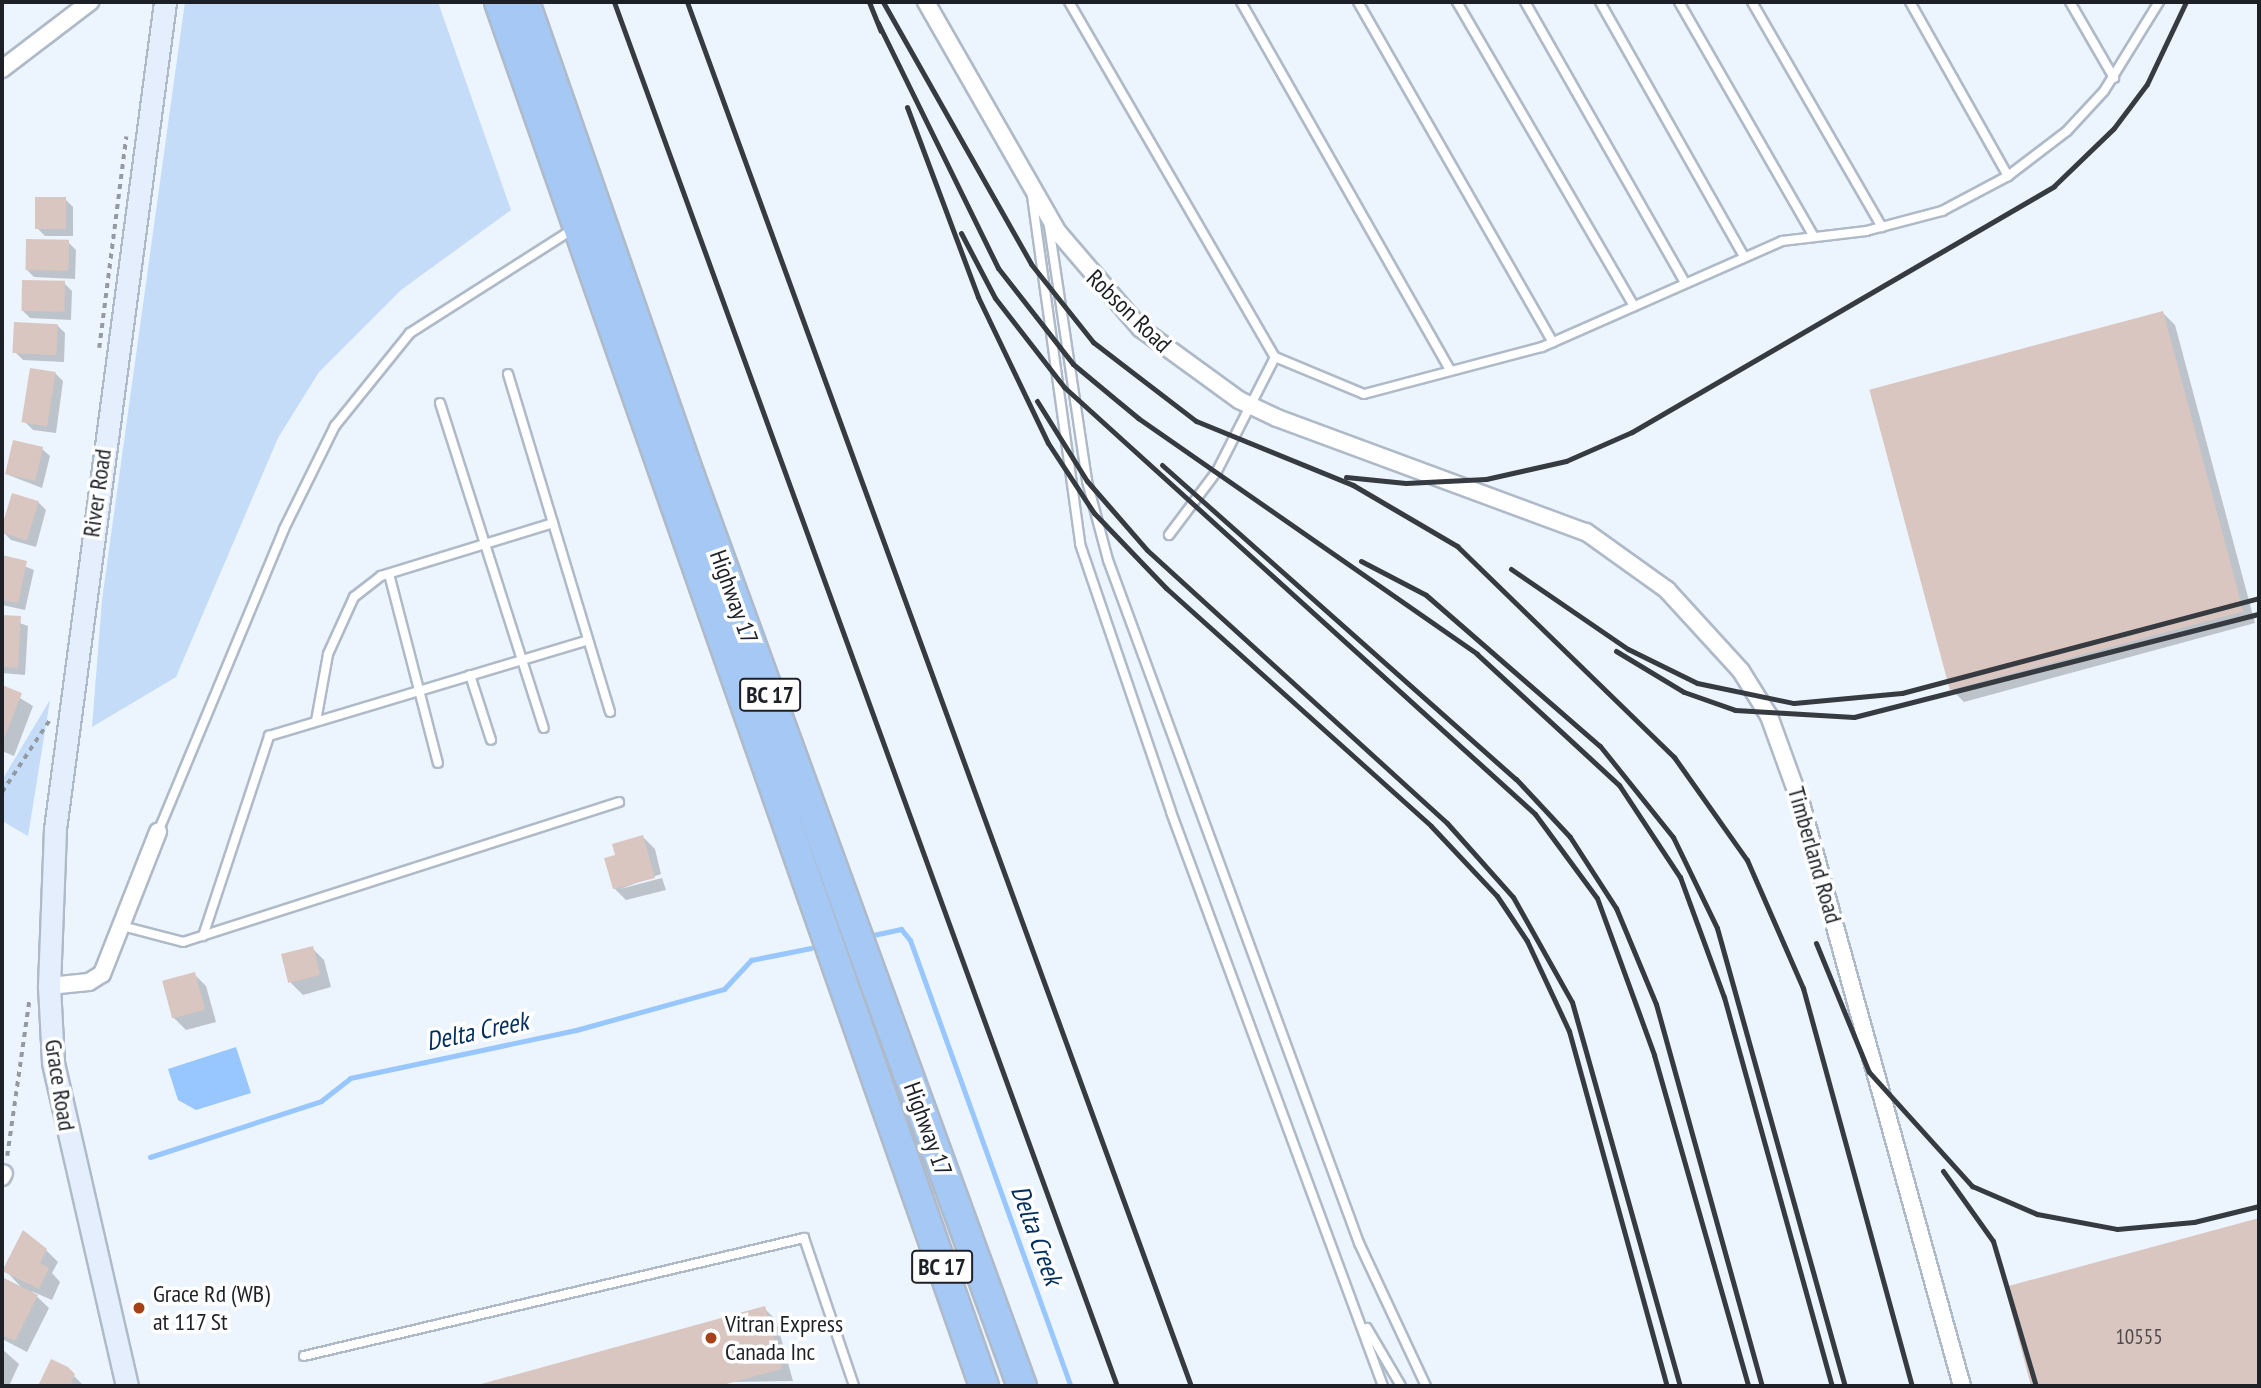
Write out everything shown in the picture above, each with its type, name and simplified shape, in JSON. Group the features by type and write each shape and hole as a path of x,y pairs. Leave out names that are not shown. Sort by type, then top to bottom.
{"highway":[{"name":"Highway 17","path":"499,2 984,1386"},
{"name":"Highway 17","path":"526,2 690,476 1022,1386"}],"street":[{"path":"2,69 90,2"},
{"name":"River Road","path":"50,986 55,829 165,2"},
{"name":"Robson Road","path":"926,2 1031,186 1077,260 1140,328 1249,405 1455,481"},
{"name":"Timberland Road","path":"1455,481 1559,519 1630,559 1718,641 1760,699 1802,807 1962,1386"},
{"path":"50,986 89,982 102,974 158,832"},
{"name":"Grace Road","path":"50,986 53,1062 127,1386"}],"lane":[{"path":"1069,2 1275,357 1364,394 1449,368 1553,342 1782,241 1882,227 1942,211 2008,176 2067,131 2113,78 2158,2"},
{"path":"1241,2 1449,368"},
{"path":"1359,2 1553,342"},
{"path":"1457,2 1634,306"},
{"path":"1525,2 1685,282"},
{"path":"1600,2 1744,257"},
{"path":"1679,2 1814,237"},
{"path":"1752,2 1882,227"},
{"path":"1909,2 2008,176"},
{"path":"2070,2 2113,78"},
{"path":"1031,186 1080,544 1171,812 1360,1315 1383,1386"},
{"path":"1048,214 1087,481 1108,560 1359,1243 1426,1386"},
{"path":"158,832 284,529 335,426 410,333 576,227"},
{"path":"1169,535 1217,471 1275,357"},
{"path":"508,374 610,712"},
{"path":"440,403 544,728"},
{"path":"316,721 328,654 354,597 389,574 553,523"},
{"path":"389,574 423,689 438,763"},
{"path":"203,936 269,736 588,639"},
{"path":"470,675 491,740"},
{"path":"122,926 183,942 619,802"},
{"path":"303,1356 804,1238 854,1386"},
{"path":"1360,1315 1401,1386"}],"path":[{"path":"2,792 52,715"},
{"path":"9,1145 27,1025"}],"shaded area":[{"path":"185,2 438,2 511,210 401,290 319,372 278,438 176,677 92,727 102,600"},
{"path":"50,700 28,836 2,821 2,780"}],"water":[{"path":"236,1047 251,1093 196,1110 178,1100 168,1069"}],"building":[{"path":"35,197 66,197 66,229 35,229"},
{"path":"26,239 69,240 68,271 25,270"},
{"path":"22,280 65,281 64,312 21,311"},
{"path":"2163,311 2243,611 1950,690 1869,390"},
{"path":"14,322 58,324 56,355 12,353"},
{"path":"30,368 56,372 47,426 21,422"},
{"path":"13,440 43,447 35,481 5,474"},
{"path":"12,493 39,501 27,540 2,533"},
{"path":"2,555 27,561 18,603 2,600"},
{"path":"2,615 21,616 18,668 2,667"},
{"path":"2,685 22,693 2,744"},
{"path":"643,835 655,878 613,889 604,858 615,855 612,844"},
{"path":"313,946 320,975 288,983 281,954"},
{"path":"195,972 205,1010 172,1018 162,981"},
{"path":"2259,1218 2259,1386 2031,1386 2005,1287"},
{"path":"23,1230 47,1249 40,1263 49,1268 39,1289 2,1271"},
{"path":"2,1277 38,1295 15,1341 2,1335"},
{"name":"Vitran Express Canada Inc","path":"765,1306 782,1369 719,1386 474,1386"},
{"path":"51,1359 68,1367 75,1374 71,1383 79,1386 38,1386"}],"waterway":[{"name":"Delta Creek","path":"873,935 901,929 910,940 1071,1386"},
{"name":"Delta Creek","path":"150,1157 321,1101 350,1078 576,1030 724,989 751,960 811,948"}],"railway":[{"path":"614,2 1117,1386"},
{"path":"687,2 1191,1386"},
{"path":"869,2 881,31"},
{"path":"883,2 1031,264 1093,342 1196,421 1353,485 1457,546 1674,757 1747,860 1803,988 1912,1386"},
{"path":"1346,477 1406,483 1486,479 1566,461 1632,432 2054,186 2114,128 2147,84 2186,2"},
{"path":"878,23 998,268 1073,364 1138,418 1477,654 1619,785 1680,877 1724,997 1832,1386"},
{"path":"907,107 978,297 1048,443 1094,513 1166,588 1431,826 1497,896 1527,941 1569,1031 1667,1386"},
{"path":"961,233 995,298 1064,387 1535,814 1597,898 1654,1055 1748,1386"},
{"path":"1037,401 1087,481 1147,550 1447,823 1513,897 1572,1002 1680,1386"},
{"path":"1162,465 1516,779 1570,837 1616,908 1656,1004 1762,1386"},
{"path":"1361,561 1426,595 1600,746 1673,837 1717,928 1845,1386"},
{"path":"1511,569 1628,649 1697,683 1794,703 1902,693 2259,598"},
{"path":"1616,651 1684,692 1735,710 1854,717 2259,614"},
{"path":"1816,943 1869,1072 1972,1186 2037,1214 2117,1229 2194,1222 2259,1206"},
{"path":"1943,1171 1993,1241 2036,1386"}],"place":[{"name":"Grace Rd (WB) at 117 St","path":"139,1308"},
{"name":"Vitran Express Canada Inc","path":"711,1338"}]}
